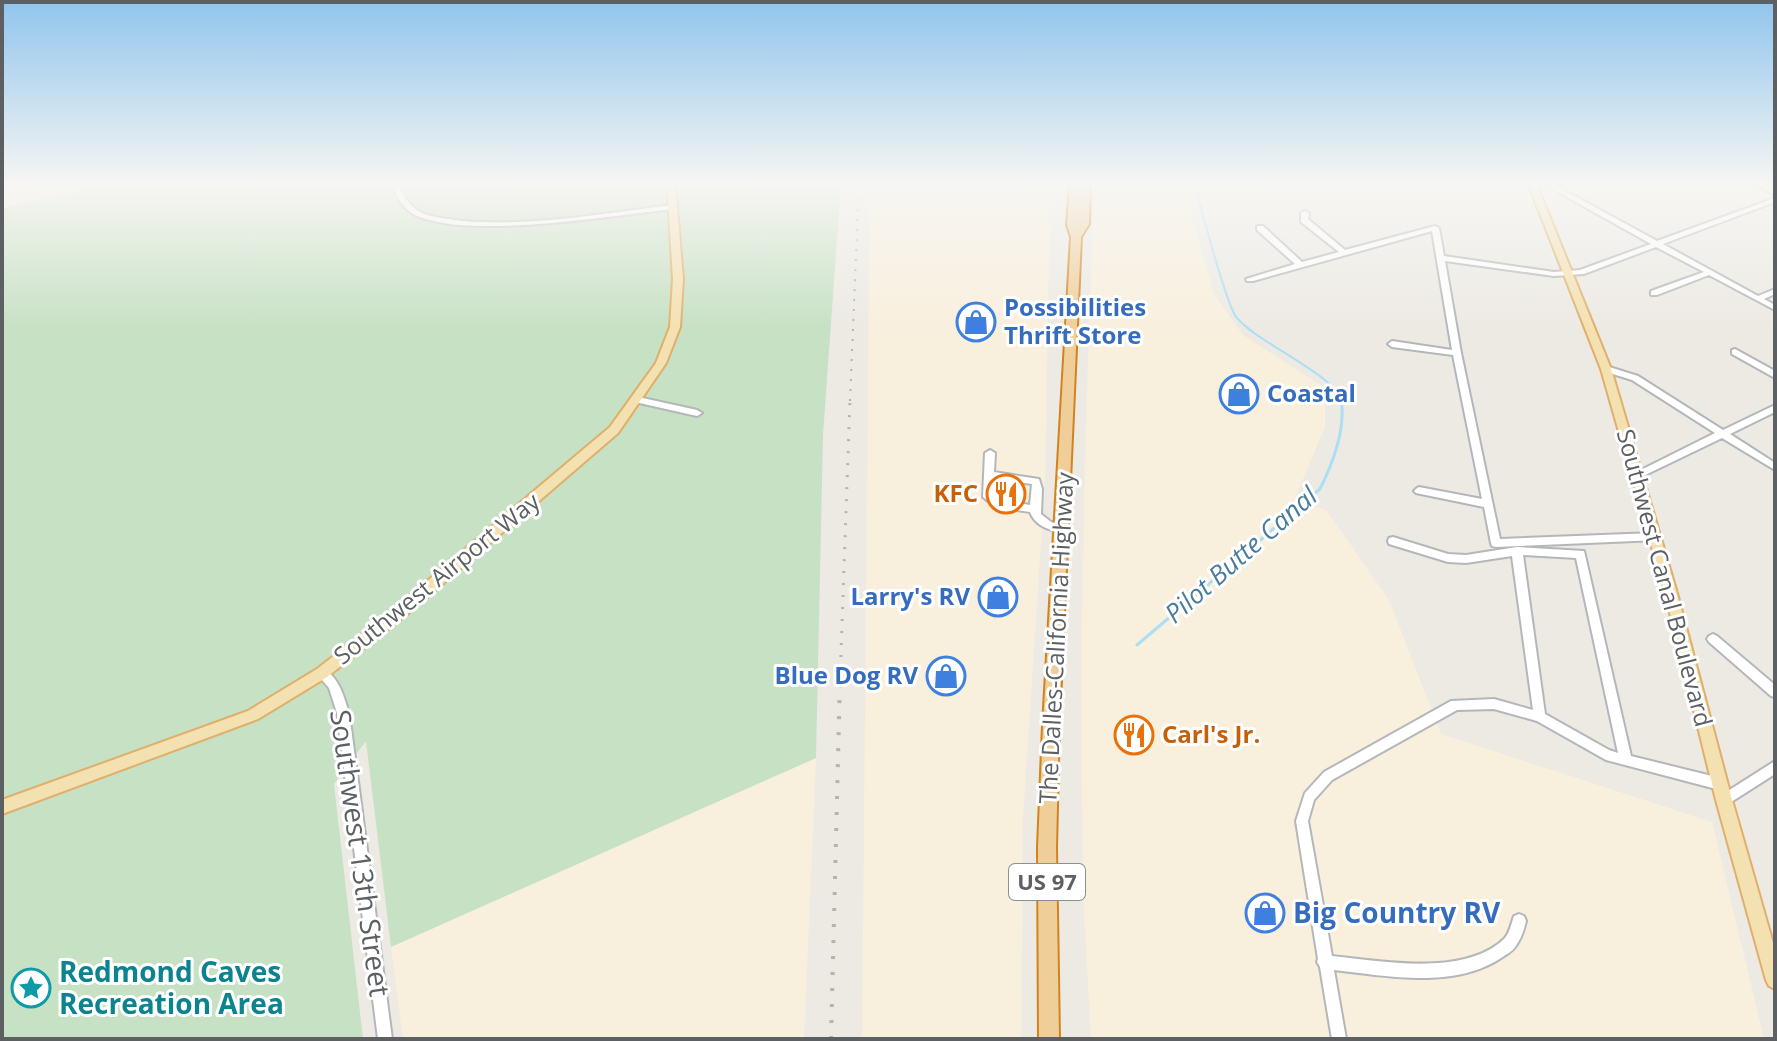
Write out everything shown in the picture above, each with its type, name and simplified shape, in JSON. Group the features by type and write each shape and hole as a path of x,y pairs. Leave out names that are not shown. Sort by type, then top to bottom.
{"highway":[{"name":"The Dalles-California Highway","path":"1049,1039 1047,847 1074,232"},
{"name":"The Dalles-California Highway","path":"1076,237 1079,232"}],"main road":[{"name":"Southwest Airport Way","path":"2,807 253,715 322,673 566,473 614,430 638,400 661,363 675,327 678,279 675,232"},
{"name":"Southwest Canal Boulevard","path":"1551,232 1606,369 1775,980"}],"street":[{"path":"1264,232 1300,265"},
{"path":"1317,232 1344,253"},
{"path":"1250,279 1422,232"},
{"path":"1436,232 1496,543 1654,537"},
{"path":"1633,232 1775,308"},
{"path":"1442,258 1554,274 1581,272 1690,232"},
{"path":"1654,293 1709,273"},
{"path":"1758,299 1775,291"},
{"path":"1392,344 1457,353"},
{"path":"1735,352 1775,375"},
{"path":"1606,369 1635,378 1775,467"},
{"path":"638,400 697,413"},
{"path":"1636,476 1775,408"},
{"path":"990,453 987,491 990,500 1033,509 1050,526 1061,528"},
{"path":"989,475 1036,481 1039,490 1033,509"},
{"path":"1419,491 1487,504"},
{"path":"1393,541 1448,558 1466,559 1517,551 1580,554 1626,761"},
{"path":"1517,551 1540,717"},
{"path":"1713,639 1775,692"},
{"name":"Southwest 13th Street","path":"322,673 334,685 343,713 385,1039"},
{"path":"1339,1039 1302,821 1309,797 1328,776 1455,705 1494,704 1540,717 1606,755 1722,792 1775,767"},
{"path":"1324,962 1437,970 1486,960 1512,942 1519,921"}],"shaded area":[{"path":"870,232 1049,232 1045,480 1023,818 1021,1039 862,1039"},
{"path":"1092,232 1197,232 1214,294 1243,335 1325,388 1325,427 1295,498 1327,511 1389,600 1441,734 1712,822 1764,1039 1091,1039 1083,893 1081,678"},
{"path":"816,758 804,1039 403,1039 391,947"}],"green space":[{"path":"2,232 838,232 823,435 816,758 391,947 366,741 334,784 363,1039 2,1039"}],"waterway":[{"name":"Pilot Butte Canal","path":"1208,232 1220,276 1237,318 1326,381 1341,401"},
{"name":"Pilot Butte Canal","path":"1137,645 1320,489 1337,445 1342,422 1341,399"}],"railway":[{"path":"850,401 857,232"},
{"path":"840,681 850,399"},
{"path":"831,1039 840,679"}],"place":[{"name":"Possibilities Thrift Store","path":"976,322"},
{"name":"Coastal","path":"1239,394"},
{"name":"KFC","path":"1006,494"},
{"name":"Larry's RV","path":"998,597"},
{"name":"Blue Dog RV","path":"946,676"},
{"name":"Carl's Jr.","path":"1134,735"},
{"name":"Big Country RV","path":"1265,913"},
{"name":"Redmond Caves Recreation Area","path":"31,988"}]}
